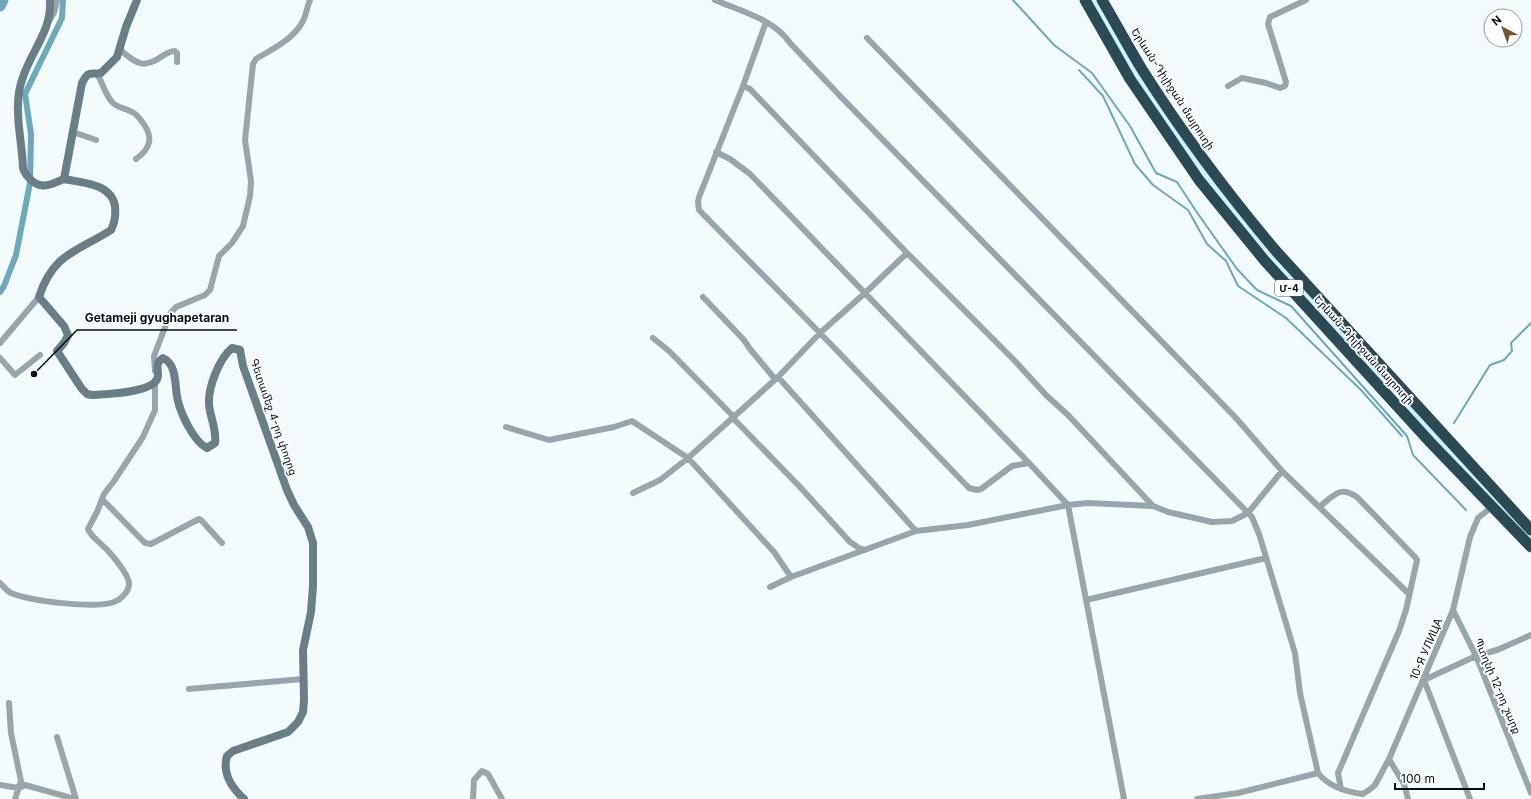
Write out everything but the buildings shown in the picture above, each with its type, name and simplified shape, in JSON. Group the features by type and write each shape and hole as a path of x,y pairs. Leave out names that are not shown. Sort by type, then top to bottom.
{"highway":[{"name":"Երևան-Դիլիջան մայրուղի","path":"1085,0 1130,79 1200,180 1238,229 1265,262 1430,442 1531,547"},
{"name":"Երևան-Դիլիջան մայրուղի","path":"1102,0 1144,71 1209,168 1241,209 1281,256 1531,530"}],"street":[{"path":"49,21 50,0"},
{"path":"0,343 39,297 47,275 62,258 111,230 115,222 114,200 110,194 103,189 64,179 44,186 35,184 25,174 23,168 18,96 23,77 54,13 57,0"},
{"path":"64,179 82,83 86,76 90,73 101,73 117,57 126,27 137,0"},
{"path":"0,583 10,592 22,596 62,603 103,604 115,602 126,593 129,584 126,572 104,546 90,534 88,530 104,494 143,437 155,410 154,356 170,314 176,307 206,295 210,290 219,256 232,243 243,226 250,196 251,181 245,140 253,64 256,59 289,38 295,32 303,21 310,0"},
{"path":"715,0 766,22 784,34 790,43 847,102 1248,513 1254,522 1295,653 1300,693 1318,773 1323,780 1341,790 1362,797"},
{"path":"1228,86 1242,78 1266,83 1280,88 1285,86 1286,82 1268,24 1270,17 1306,0"},
{"path":"766,22 743,86 699,197 699,210 969,488 977,490 981,489 1012,466 1029,463"},
{"path":"867,38 1230,412 1282,471 1409,594"},
{"path":"119,50 138,63 144,64 150,63 169,51 175,51 177,53 177,62"},
{"path":"97,74 103,82 109,99 114,104 135,114 149,132 150,136 148,145 142,155 136,159"},
{"path":"743,86 750,89 907,253 1013,359 1047,396 1068,414 1153,506"},
{"path":"73,132 96,140"},
{"path":"716,152 730,159 750,174 1068,505 1124,799"},
{"path":"633,493 660,480 688,458 776,378 820,333 907,253"},
{"path":"39,297 64,326 68,335 64,343 57,351 82,389 87,394 124,393 142,388 155,382"},
{"path":"703,297 744,340 750,349 776,378 916,531"},
{"path":"653,338 669,351 733,417 850,542 865,550"},
{"name":"Գետամեջ 4-րդ փողոց","path":"155,382 158,377 157,364 163,358 172,366 178,402 192,432 203,446 207,448 215,443 216,437 209,404 210,388 227,352 232,348 240,350 243,366 285,484 294,505 308,527 313,543 312,605 303,650 303,712 295,727 278,736 233,751 227,756 225,768 228,780 233,788 244,799"},
{"path":"0,358 15,375 40,355"},
{"path":"506,427 549,440 614,427 632,421 688,458 774,552 791,577"},
{"path":"770,587 791,577 916,531 968,525 1068,505 1088,503 1153,506 1168,512 1212,522 1232,521 1248,513 1282,471"},
{"path":"1319,507 1339,492 1349,492 1357,497 1415,556 1417,560 1406,610 1399,631 1338,773 1341,790"},
{"path":"102,498 145,543 151,544 199,519 222,542"},
{"name":"10-Я УЛИЦА","path":"1362,797 1375,785 1389,759 1453,610 1470,537 1478,518 1493,506"},
{"path":"1086,600 1266,558"},
{"name":"Պտղնի 12-րդ շարք","path":"1453,610 1476,656 1531,793"},
{"path":"1470,799 1424,680 1476,656 1497,650 1531,635"},
{"path":"189,689 303,679"},
{"path":"9,703 11,733 21,781 15,799"},
{"path":"57,737 76,799"},
{"path":"1389,759 1404,784 1408,799"},
{"path":"473,799 474,780 482,771 488,774 502,799"},
{"path":"1197,799 1238,793 1318,773"},
{"path":"0,785 19,788 25,785 76,799"}],"shaded area":[{"path":"1089,0 1095,0 1123,48 1168,115 1287,269 1386,379 1531,535 1531,540 1356,353 1279,267 1228,207 1167,125"}],"waterway":[{"path":"0,6 3,0"},
{"path":"0,292 4,286 16,255 30,183 31,134 25,94 62,18 63,0"},
{"path":"1013,0 1054,45 1092,73 1130,126 1156,173 1177,182 1237,269 1257,290 1291,306 1407,436 1413,455 1466,510"},
{"path":"1079,70 1103,96 1135,164 1153,185 1188,210 1207,244 1226,261 1238,286 1286,318 1361,390 1402,436"},
{"path":"1454,423 1490,365 1504,360 1512,351 1511,343 1531,323"}],"place":[{"name":"Getameji gyughapetaran","path":"34,374"}]}
